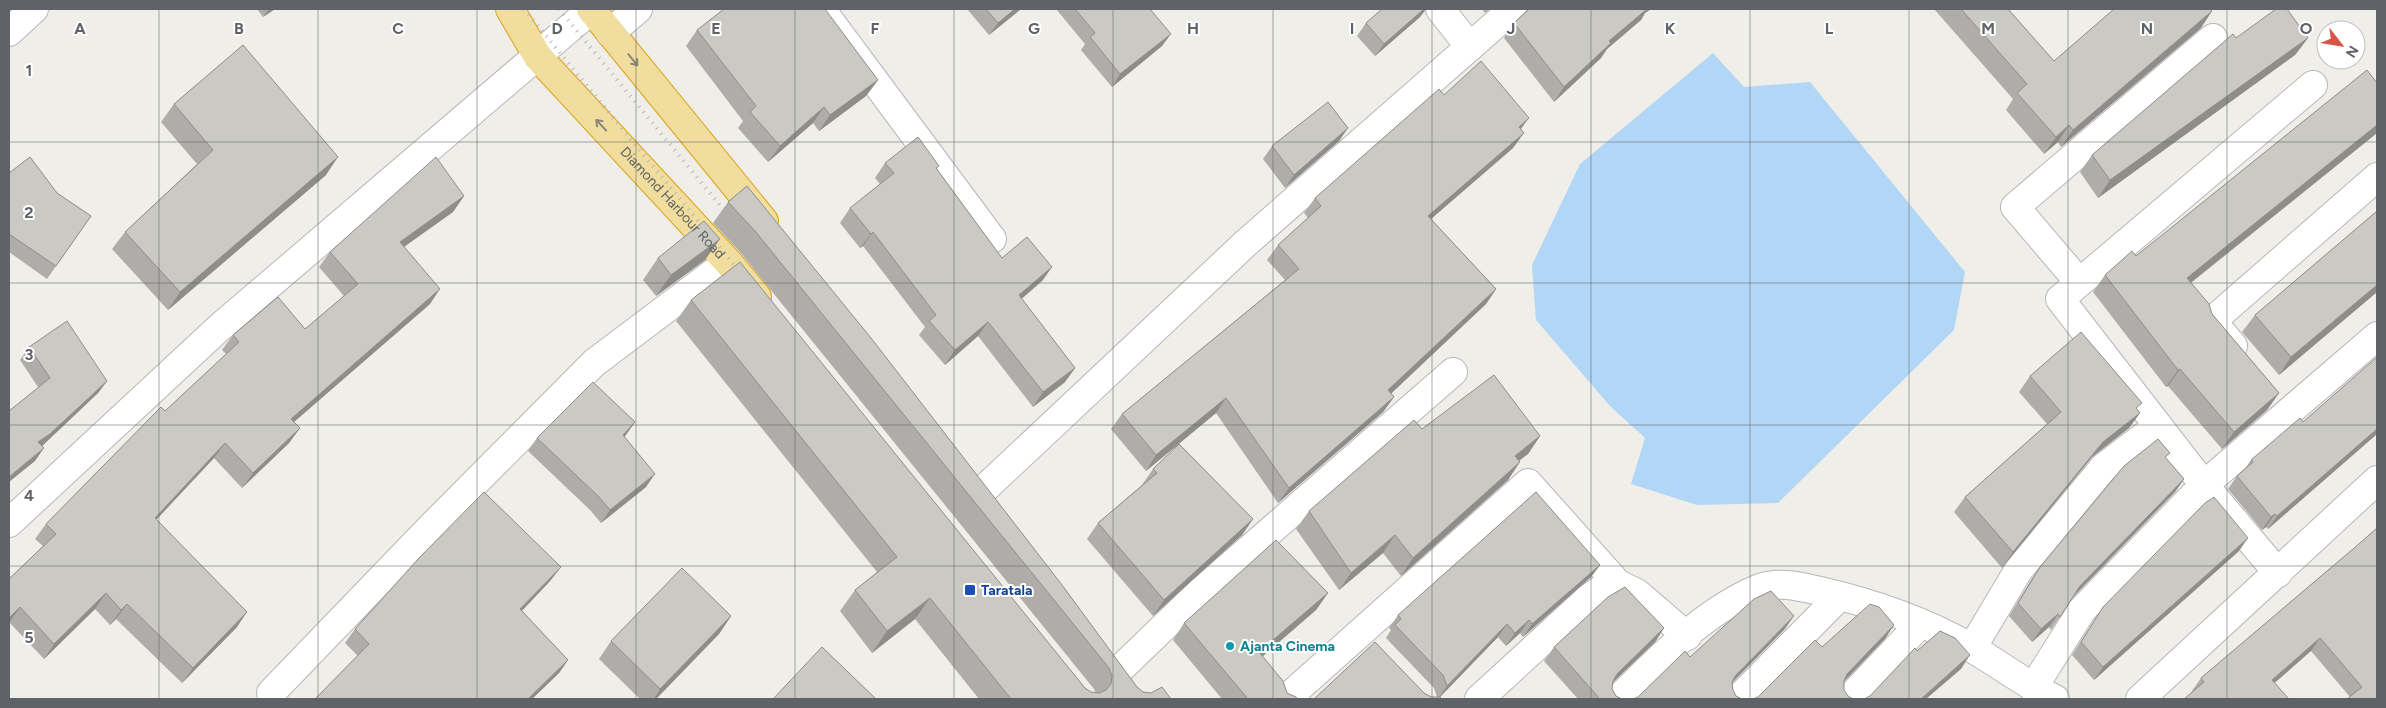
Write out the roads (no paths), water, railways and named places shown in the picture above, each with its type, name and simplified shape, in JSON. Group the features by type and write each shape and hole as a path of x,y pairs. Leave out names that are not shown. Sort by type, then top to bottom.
{"highway":[{"name":"Diamond Harbour Road","path":"510,9 538,57 728,262 770,313"},
{"path":"592,9 780,241"},
{"path":"962,470 997,515"},
{"path":"1100,650 1124,683"}],"street":[{"path":"9,32 34,9"},
{"path":"9,523 220,327 324,236 538,57 592,9"},
{"path":"610,33 638,9"},
{"path":"822,9 992,238"},
{"path":"1440,9 1470,47"},
{"path":"980,493 1246,244 1513,9"},
{"path":"2213,38 2015,207 2158,426 2204,485 2278,573"},
{"path":"2069,291 2313,85"},
{"path":"2251,366 2212,321 2377,176"},
{"path":"271,693 431,527 594,363 728,262"},
{"path":"1618,699 1666,652 1724,606 1762,588 1792,585 1880,606 1921,623 1972,648 2044,694 2082,610 2204,485 2377,336"},
{"path":"1124,683 1200,593 1453,372"},
{"path":"2270,389 2289,412"},
{"path":"1972,648 2018,570 2104,467 2158,426"},
{"path":"2140,699 2377,480"},
{"path":"1286,699 1528,483 1618,584 1637,593 1687,636"},
{"path":"1479,699 1588,599 1602,589 1618,584"},
{"path":"1738,699 1840,596"},
{"path":"1849,699 1921,623"},
{"path":"1360,633 1379,653"}],"water":[{"path":"1713,53 1744,87 1810,82 1965,272 1954,330 1778,503 1697,505 1631,484 1645,438 1610,406 1536,320 1532,265 1580,164"}],"railway":[{"path":"524,9 744,277"},
{"path":"559,9 732,220"}],"place":[{"name":"Taratala","path":"970,590"},
{"name":"Ajanta Cinema","path":"1230,646"}]}
